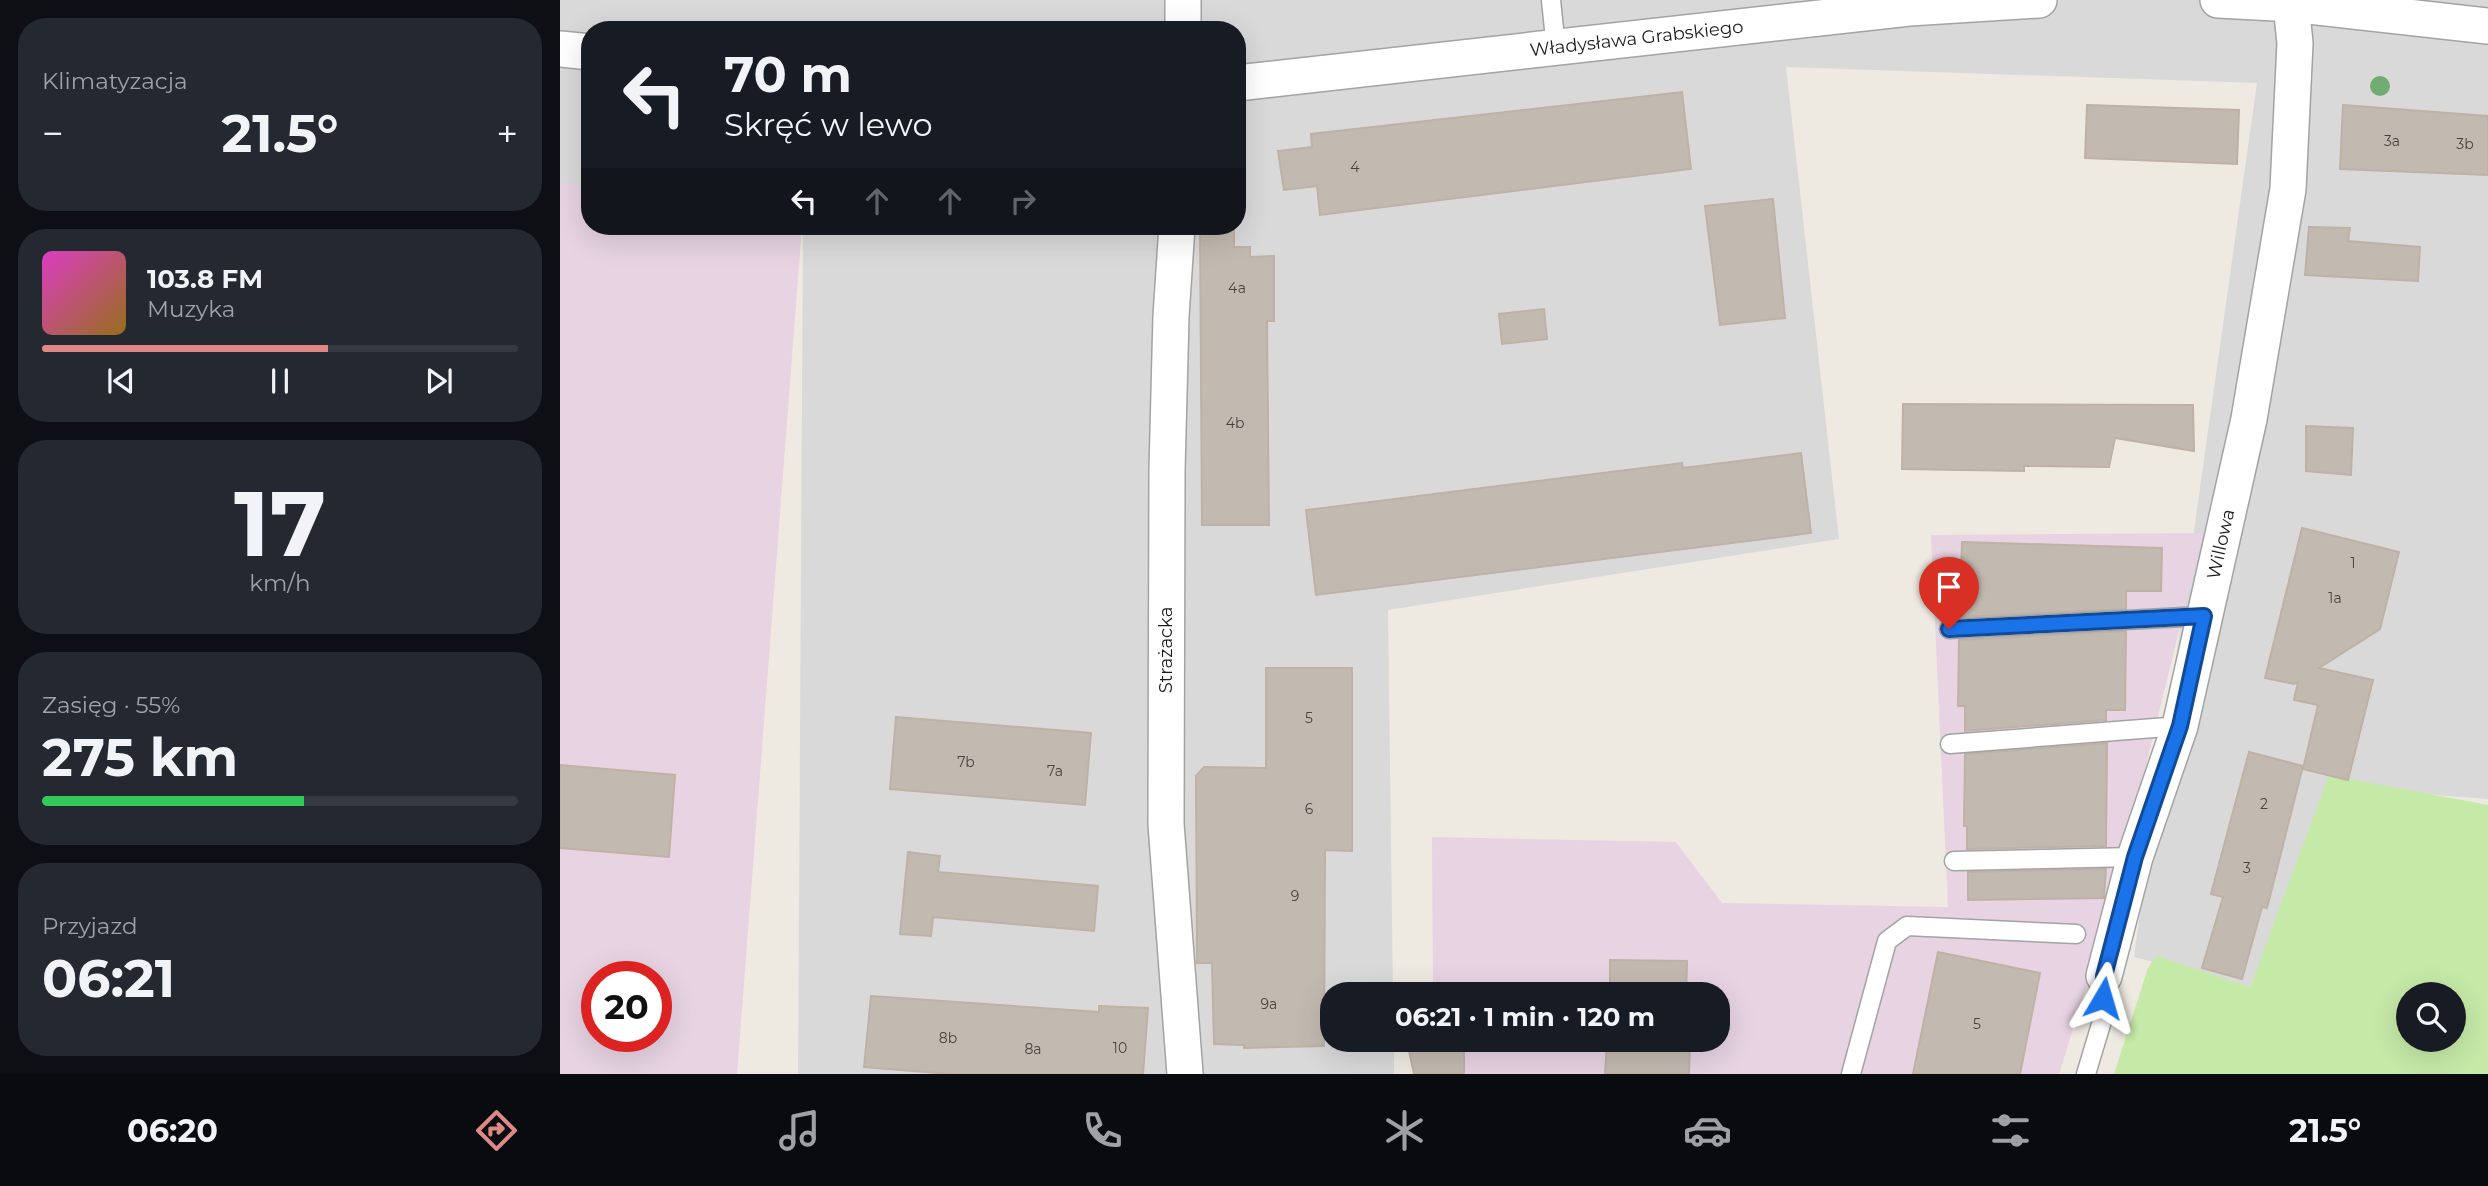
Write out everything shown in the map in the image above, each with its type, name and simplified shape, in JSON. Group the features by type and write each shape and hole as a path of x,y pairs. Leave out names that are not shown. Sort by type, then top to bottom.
{"street":[{"path":"1183,0 1183,21"},
{"name":"Władysława Grabskiego","path":"1246,82 1909,8 2039,0"},
{"path":"2218,0 2291,4 2488,26"},
{"name":"Willowa","path":"2104,976 2135,857 2180,726 2249,419 2288,189 2295,43 2291,4"},
{"path":"560,49 581,51"},
{"name":"Strażacka","path":"1176,235 1171,316 1167,470 1166,824 1185,1074"}],"lane":[{"path":"1551,0 1556,49"},
{"path":"1949,629 2204,616"},
{"path":"1950,744 2180,726"},
{"path":"1954,861 2135,857"},
{"path":"1851,1074 1887,941 1907,926 2076,934"},
{"name":"Willowa","path":"2086,1074 2102,1021 2104,976"}],"shaded area":[{"path":"560,0 2488,0 2488,799 2331,787 2250,987 2134,957 2257,83 1786,67 1839,539 1388,610 1393,982 1320,982 1320,1052 1394,1052 1394,1074 798,1074 803,235 1246,235 1246,21 581,21 581,188 560,186"},
{"path":"560,183 581,185 581,235 801,235 737,1074 560,1074"},
{"path":"2203,533 2111,908 2059,1074 1414,1074 1410,1052 1730,1052 1730,982 1433,982 1432,837 1676,842 1722,903 1948,907 1931,535"}],"green space":[{"path":"2329,775 2488,805 2488,1074 2114,1074 2148,968 2156,956 2250,987"}],"building":[{"path":"1682,92 1691,169 1320,215 1317,186 1284,190 1278,151 1312,147 1311,134"},
{"path":"2087,105 2239,110 2237,164 2085,158"},
{"path":"2343,105 2488,116 2488,175 2340,169"},
{"path":"1773,199 1785,318 1720,325 1705,206"},
{"path":"2309,227 2350,228 2348,241 2420,247 2418,281 2305,275"},
{"path":"1200,235 1234,235 1234,247 1250,247 1250,257 1274,256 1274,321 1267,321 1269,525 1202,525"},
{"path":"1544,309 1547,339 1502,344 1499,314"},
{"path":"1903,404 2193,405 2194,451 2115,438 2109,467 2024,466 2024,471 1902,469"},
{"path":"2306,426 2353,428 2351,475 2306,471"},
{"path":"1801,453 1811,533 1316,595 1306,510 1682,463 1683,468"},
{"path":"2302,528 2399,552 2380,629 2319,668 2373,680 2348,780 2303,769 2318,705 2294,700 2298,682 2294,684 2265,678"},
{"path":"1962,542 2162,548 2161,591 2126,591 2126,609 1960,617"},
{"path":"2126,631 2125,710 2106,710 2106,720 1965,731 1965,706 1958,706 1959,640"},
{"path":"1266,668 1352,668 1352,851 1325,850 1324,982 1320,982 1320,1046 1244,1048 1244,1045 1214,1044 1212,963 1197,963 1196,776 1204,767 1266,768"},
{"path":"896,717 1091,733 1085,805 890,789"},
{"path":"2107,743 2106,846 1967,849 1967,826 1964,826 1965,754"},
{"path":"2249,752 2303,766 2267,908 2262,907 2242,979 2202,968 2223,897 2211,894"},
{"path":"560,765 675,775 669,857 560,848"},
{"path":"908,852 940,856 938,872 1098,886 1094,931 933,917 931,936 900,934"},
{"path":"2106,869 2104,898 1968,900 1968,872"},
{"path":"1938,952 2040,973 2020,1074 1913,1074"},
{"path":"1610,960 1687,961 1686,982 1610,982"},
{"path":"871,996 1099,1012 1099,1006 1148,1008 1143,1074 950,1074 864,1067"},
{"path":"1409,1052 1464,1052 1464,1074 1414,1074"},
{"path":"1606,1052 1690,1052 1689,1074 1605,1074"}],"route":[{"path":"1949,629 2204,616 2180,726 2135,857 2104,976 2103,998"}]}
